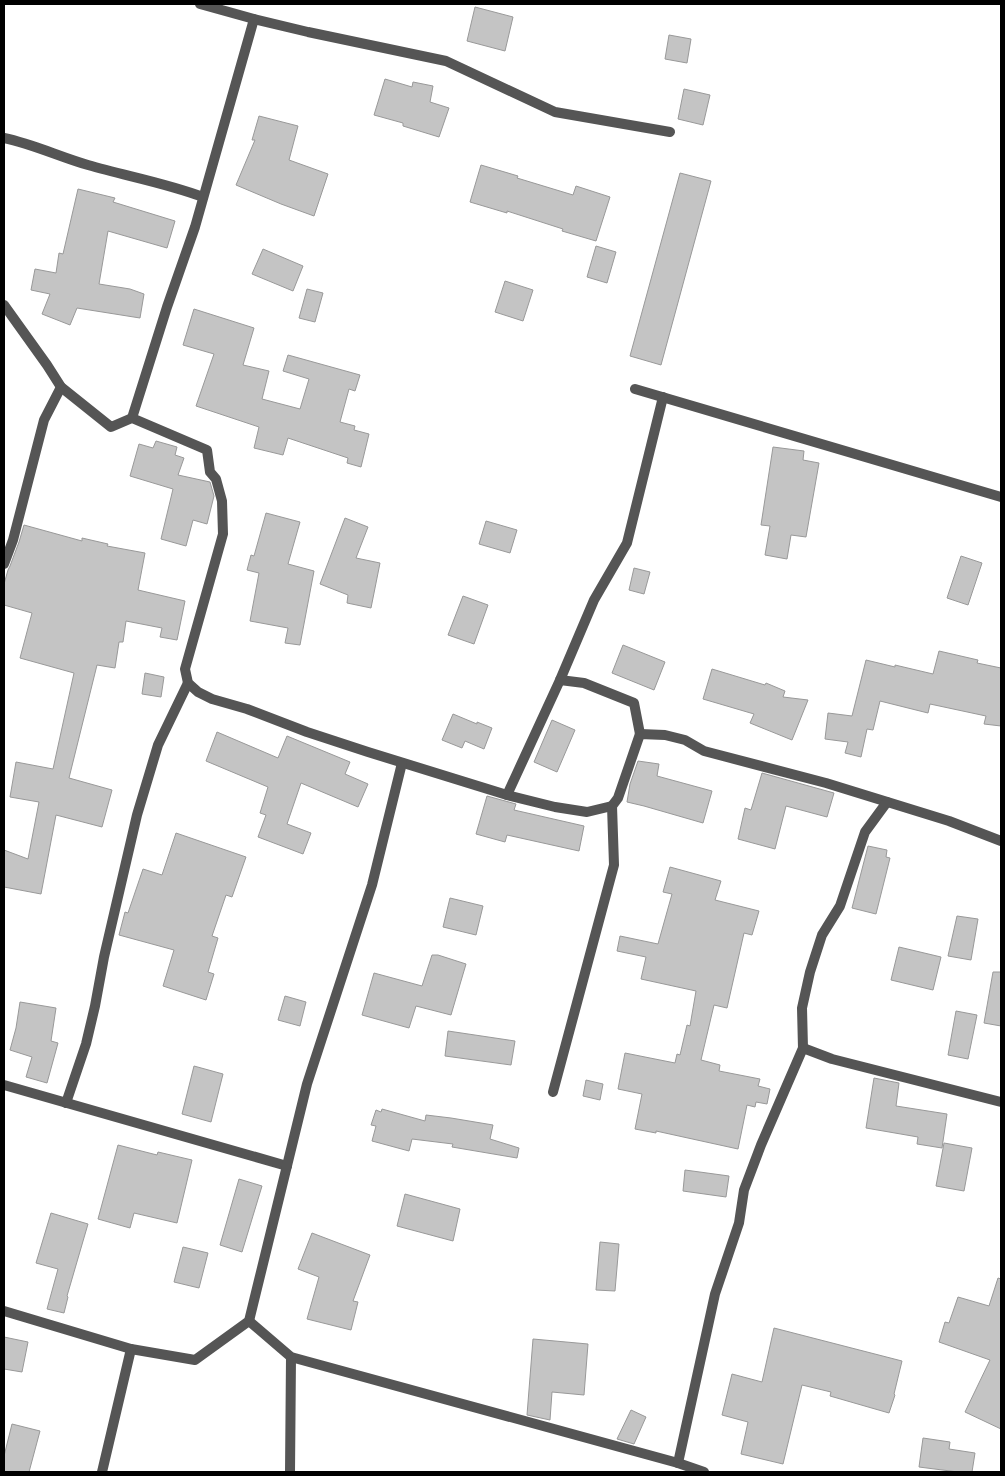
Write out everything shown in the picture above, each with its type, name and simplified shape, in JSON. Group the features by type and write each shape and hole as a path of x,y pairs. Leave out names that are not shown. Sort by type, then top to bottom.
{"street":[{"path":"200,4 254,19 446,61 555,112 670,132"},
{"path":"132,418 203,197 254,19"},
{"path":"4,138 22,142 88,165 180,188 203,197"},
{"path":"4,305 61,387 111,427 132,418 207,450 210,472 216,479 222,501 222,534 185,669 188,683 198,692 212,699 248,708 307,732 507,795 555,807 587,812 612,806"},
{"path":"4,564 13,540 44,420 61,387"},
{"path":"635,389 1001,497"},
{"path":"507,795 560,680 594,600 628,543 663,397"},
{"path":"553,1092 614,865 612,806 618,798 640,734 634,703 584,683 560,680"},
{"path":"66,1103 86,1044 137,815 158,745 188,683"},
{"path":"640,734 665,735 685,740 704,751 826,783 949,822 1001,841"},
{"path":"4,1311 131,1349 195,1360 249,1321 307,1084 372,885 402,763"},
{"path":"678,1463 715,1294 739,1222 744,1190 802,1048 802,1008 810,972 822,935 840,906 865,832 887,802"},
{"path":"802,1048 832,1059 1001,1102"},
{"path":"4,1085 287,1166"},
{"path":"249,1321 291,1357 678,1463 704,1472"},
{"path":"102,1472 131,1349"},
{"path":"290,1472 291,1357"}],"building":[{"path":"475,7 513,17 505,51 467,41"},
{"path":"669,35 691,39 687,63 665,59"},
{"path":"385,79 412,87 413,82 433,86 430,102 449,108 439,137 403,126 403,123 374,115"},
{"path":"684,89 710,95 703,125 678,119"},
{"path":"259,116 298,126 289,160 328,174 314,216 236,185 255,140 252,140"},
{"path":"481,165 573,195 576,186 610,197 596,241 507,211 507,213 470,202"},
{"path":"680,173 711,181 661,365 630,356"},
{"path":"78,189 115,198 113,202 175,221 167,248 108,231 99,284 130,289 144,294 140,318 77,308 70,325 42,314 50,294 31,290 35,269 56,273 59,253 63,254"},
{"path":"596,246 616,252 607,283 587,277"},
{"path":"263,249 303,266 293,291 252,274"},
{"path":"505,281 533,290 523,321 495,312"},
{"path":"307,289 323,293 315,322 299,318"},
{"path":"194,309 254,328 243,365 269,371 262,399 300,409 309,379 283,371 288,355 360,375 355,391 349,389 340,422 355,426 354,430 369,434 361,467 347,463 348,458 288,438 283,455 254,448 259,427 196,406 214,354 183,345"},
{"path":"156,441 177,447 175,455 184,458 178,475 210,482 214,496 207,524 193,520 186,546 161,539 173,489 130,476 139,444 153,448"},
{"path":"773,447 804,451 803,460 819,463 806,537 791,535 787,559 765,555 770,526 761,525"},
{"path":"266,513 300,522 288,564 314,571 300,645 285,643 288,628 250,621 259,573 247,570 251,555 254,556"},
{"path":"345,518 368,527 356,558 380,563 371,608 347,603 348,595 320,584"},
{"path":"486,521 517,530 510,553 479,544"},
{"path":"24,525 82,541 82,538 108,544 107,546 145,553 138,590 185,601 177,640 160,637 162,628 126,621 123,642 119,642 115,668 97,665 69,778 112,790 102,827 56,815 41,894 4,887 4,850 28,859 39,802 10,797 16,762 53,769 74,673 20,658 32,613 4,605 4,584"},
{"path":"961,556 982,563 968,605 947,598"},
{"path":"634,568 650,572 644,594 629,590"},
{"path":"463,596 488,605 474,644 448,635"},
{"path":"623,645 665,662 654,690 612,673"},
{"path":"939,651 978,660 977,663 1001,668 1001,726 984,724 986,716 930,704 928,713 880,701 873,730 867,729 861,757 845,753 848,742 825,739 828,713 852,716 866,660 933,674"},
{"path":"712,669 765,685 766,683 785,691 783,697 808,700 792,740 750,723 754,714 703,699"},
{"path":"145,673 164,677 161,697 142,694"},
{"path":"453,714 492,728 484,749 465,741 462,748 442,740"},
{"path":"552,720 575,730 557,772 534,762"},
{"path":"217,732 278,758 287,736 350,762 345,774 368,784 358,807 301,783 287,824 311,833 303,854 258,837 266,815 260,813 268,787 206,761"},
{"path":"638,761 659,764 657,776 712,791 703,823 627,802 630,784"},
{"path":"762,773 834,793 827,817 786,806 775,849 738,839 745,808 751,810"},
{"path":"487,796 516,804 514,810 584,826 579,851 507,835 505,842 476,834"},
{"path":"176,833 246,857 232,897 226,895 212,936 218,938 208,972 214,974 206,1000 163,986 174,950 119,935 125,912 128,913 143,869 162,875"},
{"path":"868,846 887,850 886,857 890,858 876,914 852,908"},
{"path":"670,867 721,881 715,900 759,911 752,935 744,933 727,1008 714,1005 701,1060 720,1065 719,1071 760,1079 758,1086 770,1089 767,1104 756,1102 755,1107 747,1105 738,1149 656,1131 656,1133 635,1129 642,1094 618,1089 625,1053 675,1063 677,1054 680,1055 687,1025 690,1026 696,991 641,979 646,957 617,951 620,936 658,944 672,894 663,892"},
{"path":"450,898 483,906 476,935 443,927"},
{"path":"957,916 978,919 971,960 948,956"},
{"path":"899,947 941,957 933,990 891,980"},
{"path":"432,955 438,955 466,964 451,1015 416,1006 409,1028 362,1015 374,973 422,986"},
{"path":"993,972 1001,972 1001,1026 984,1023"},
{"path":"285,996 306,1002 300,1026 278,1020"},
{"path":"20,1002 56,1008 51,1041 58,1043 47,1083 26,1077 32,1057 10,1050"},
{"path":"956,1011 977,1015 968,1059 948,1055"},
{"path":"448,1031 515,1041 511,1065 445,1056"},
{"path":"194,1066 223,1074 211,1122 182,1114"},
{"path":"874,1078 899,1083 896,1106 947,1114 942,1148 917,1144 918,1137 866,1128"},
{"path":"586,1080 603,1084 600,1100 583,1096"},
{"path":"382,1109 425,1121 426,1115 493,1125 490,1139 519,1148 517,1158 452,1147 453,1144 412,1139 409,1151 372,1141 376,1126 371,1125 376,1110 381,1112"},
{"path":"944,1143 972,1148 964,1191 936,1186"},
{"path":"118,1145 157,1155 158,1152 192,1160 177,1223 134,1213 130,1228 98,1219"},
{"path":"685,1170 729,1176 726,1197 683,1191"},
{"path":"239,1179 262,1186 242,1252 220,1245"},
{"path":"405,1194 460,1209 453,1241 397,1226"},
{"path":"51,1213 88,1224 67,1296 64,1313 47,1309 58,1269 36,1263"},
{"path":"312,1233 370,1255 353,1301 358,1302 351,1330 307,1319 319,1277 298,1269"},
{"path":"600,1242 619,1244 615,1291 596,1290"},
{"path":"183,1247 208,1253 199,1288 174,1282"},
{"path":"998,1278 1001,1279 1001,1429 965,1412 990,1360 939,1342 945,1322 949,1323 958,1297 989,1306"},
{"path":"774,1328 902,1361 889,1413 830,1396 831,1392 802,1385 783,1464 741,1454 748,1422 722,1415 732,1374 762,1382"},
{"path":"4,1337 28,1342 22,1372 4,1369"},
{"path":"533,1339 588,1344 584,1395 552,1392 550,1420 527,1415"},
{"path":"631,1410 646,1417 634,1444 617,1439"},
{"path":"12,1424 40,1431 29,1472 4,1472 4,1456"},
{"path":"923,1438 950,1442 949,1449 975,1453 972,1472 919,1467"}]}
